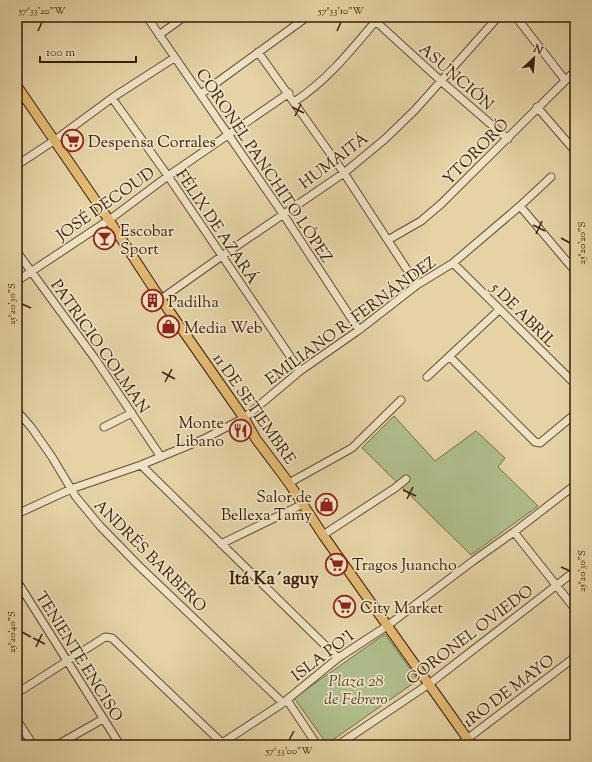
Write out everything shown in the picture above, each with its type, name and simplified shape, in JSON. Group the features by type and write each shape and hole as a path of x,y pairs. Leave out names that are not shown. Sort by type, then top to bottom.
{"main road":[{"name":"11 DE SETIEMBRE","path":"17,86 55,140 161,299 244,418 256,439 289,482 323,535 470,742"}],"street":[{"name":"CORONEL PANCHITO LÓPEZ","path":"147,17 283,214 359,330"},
{"path":"160,35 184,17"},
{"path":"201,94 308,17"},
{"name":"HUMAITÁ","path":"161,299 344,173 385,139 441,81 498,17"},
{"path":"516,17 565,80"},
{"path":"294,102 318,85 347,55 375,18"},
{"name":"ASUNCIÓN","path":"375,18 441,81 508,139"},
{"path":"258,52 344,173 417,285"},
{"path":"17,166 112,98 174,58"},
{"name":"YTORORÓ","path":"388,240 420,221 441,204 508,139 537,107 575,71"},
{"name":"JOSÉ DECOUD","path":"17,281 109,220 168,176 288,93"},
{"name":"FÉLIX DE AZARÁ","path":"112,98 168,176 300,371"},
{"path":"537,107 575,150"},
{"name":"EMILIANO R. FERNÁNDEZ","path":"17,514 71,489 141,465 204,439 244,418 300,371 359,330 417,285 453,263 520,206 551,177"},
{"path":"520,206 575,271"},
{"name":"PATRICIO COLMAN","path":"17,252 30,272 96,360 161,457"},
{"name":"5 DE ABRIL","path":"453,263 575,384"},
{"path":"427,376 450,357 499,310"},
{"path":"450,357 532,440 537,443 540,443 575,414"},
{"path":"289,482 352,448 401,400"},
{"name":"ANDRÉS BARBERO","path":"17,411 31,427 52,457 83,506 100,526 138,565 285,701 317,745"},
{"path":"104,427 132,413"},
{"path":"141,465 338,658"},
{"path":"323,535 406,479"},
{"name":"ISLA PO'I","path":"220,744 285,701 338,658 387,626 575,485"},
{"path":"221,544 303,504"},
{"path":"514,532 575,609"},
{"name":"CORONEL OVIEDO","path":"338,745 429,684 575,570"},
{"name":"TENIENTE ENCISO","path":"17,581 120,745"},
{"path":"17,693 105,637 112,638 220,744"},
{"name":"1RO DE MAYO","path":"459,745 470,742 575,657"},
{"path":"57,745 103,719"},
{"path":"17,720 33,745"}],"green space":[{"path":"394,416 435,461 476,431 505,458 498,467 538,506 471,555 362,448"},
{"name":"Plaza 28 de Febrero","path":"385,634 418,680 327,744 294,698"}],"place":[{"name":"Despensa Corrales","path":"72,141"},
{"name":"Escobar Sport","path":"105,239"},
{"name":"Padilha","path":"153,301"},
{"name":"Media Web","path":"168,327"},
{"name":"Monte Libano","path":"240,431"},
{"name":"Salor de Bellexa Tamy","path":"327,505"},
{"name":"Tragos Juancho","path":"336,564"},
{"name":"City Market","path":"345,607"}],"district":[{"name":"Itá Ka´aguy","path":"274,578"}]}
